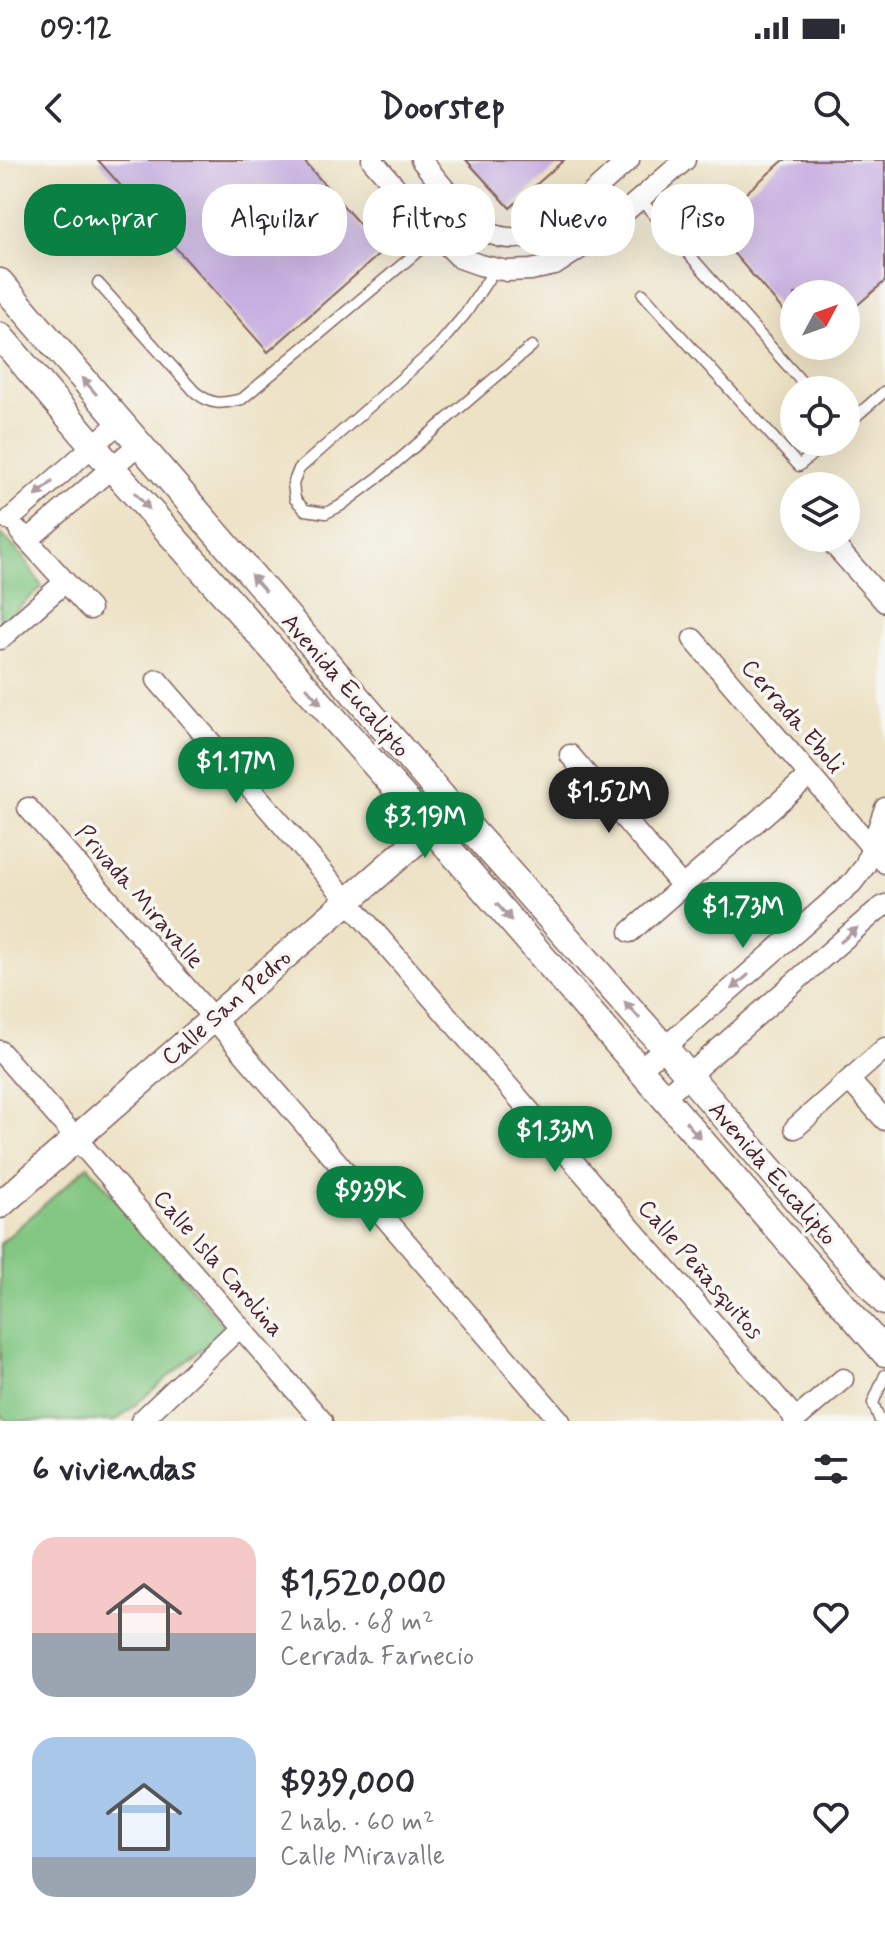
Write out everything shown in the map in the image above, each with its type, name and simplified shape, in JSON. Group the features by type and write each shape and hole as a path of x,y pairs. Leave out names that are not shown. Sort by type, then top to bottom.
{"street":[{"path":"372,160 393,184"},
{"path":"421,160 442,184"},
{"path":"495,234 514,238 538,232 564,216 629,160"},
{"path":"458,256 507,271 555,265 590,242 685,160"},
{"name":"Avenida Eucalipto","path":"0,282 453,809 885,1302"},
{"name":"Avenida Eucalipto","path":"0,336 885,1353"},
{"path":"90,609 4,516 120,422"},
{"path":"28,540 138,445"},
{"path":"840,552 885,602"},
{"path":"0,639 65,582"},
{"name":"Cerrada Eboli","path":"693,639 878,855"},
{"name":"Calle Peñasquitos","path":"157,680 795,1420"},
{"path":"570,755 682,886"},
{"path":"630,932 810,775"},
{"name":"Privada Miravalle","path":"28,808 560,1421"},
{"path":"640,1069 852,883 878,855 885,808"},
{"name":"Calle San Pedro","path":"0,1205 453,809"},
{"path":"664,1097 885,905"},
{"path":"713,1006 737,1033"},
{"path":"795,1128 885,1048"},
{"name":"Calle Isla Carolina","path":"0,1051 322,1421"},
{"path":"849,1080 885,1120"},
{"path":"141,1421 240,1327"},
{"path":"795,1420 843,1379"}],"lane":[{"path":"640,199 797,376"},
{"path":"98,283 195,392 206,400 221,404 242,399 412,256"},
{"path":"495,269 466,313 438,346 299,469 293,484 295,499 305,510 326,513 340,506 379,477 532,346"},
{"path":"643,294 780,445"},
{"path":"860,413 885,391"},
{"path":"790,456 799,466 810,456"},
{"path":"880,1421 873,1403 885,1375"}],"green space":[{"path":"0,533 23,556 42,587 0,624"},
{"path":"88,1166 226,1328 116,1421 7,1421 0,1414 0,1244"}],"building":[{"path":"98,160 303,160 324,184 202,184 202,256 347,256 347,210 363,228 363,256 377,256 268,352 183,256 186,256 186,184 119,184"},
{"path":"466,160 564,160 537,184 511,184 510,208 495,192 495,184 488,184"},
{"path":"784,160 885,160 885,281 860,303 860,280 780,280 780,307 736,256 754,256 754,186"}]}
